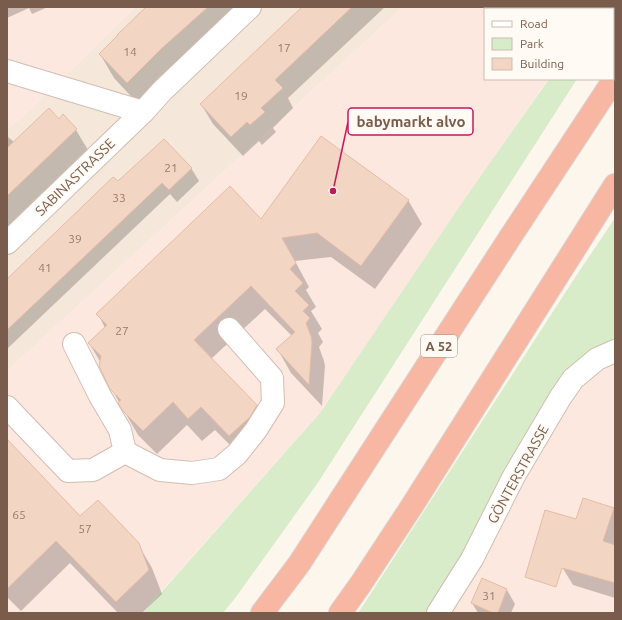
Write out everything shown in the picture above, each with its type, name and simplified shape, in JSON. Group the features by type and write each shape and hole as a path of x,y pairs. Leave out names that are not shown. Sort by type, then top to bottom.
{"highway":[{"name":"A 52","path":"262,613 299,564 614,80"},
{"path":"340,613 410,509 615,186"}],"street":[{"name":"SABINASTRASSE","path":"7,243 250,7"},
{"path":"7,71 143,112"},
{"path":"74,344 100,396 120,430 125,452 160,470 192,473 219,469 237,454 256,430 273,404 272,378 229,329"},
{"name":"GÖNTERSTRASSE","path":"438,613 472,559 514,476 560,398 573,379 597,359 615,351"},
{"path":"7,407 68,471 93,470 125,452"}],"path":[{"path":"317,251 322,237"}],"shaded area":[{"path":"7,7 135,7 30,110 7,130"},
{"path":"135,7 403,7 7,371 7,130 30,110"},
{"path":"403,7 597,7 484,8 484,80 547,80 320,413 142,613 7,613 7,371"},
{"path":"615,277 615,613 444,613"}],"green space":[{"path":"615,7 614,24 614,8 598,8"},
{"path":"548,80 576,80 317,484 223,613 143,613 320,413 466,197"},
{"path":"615,218 615,348 572,379 537,414 497,483 465,557 431,613 358,613 574,279"}],"building":[{"path":"146,7 208,7 161,49 127,83 99,54"},
{"path":"302,7 352,7 275,80 283,88 261,108 265,112 250,125 247,122 231,137 200,104"},
{"path":"49,108 59,119 63,114 77,129 7,196 7,148"},
{"path":"321,136 409,200 361,266 317,233 282,238 296,263 290,269 303,283 295,291 309,305 303,311 310,318 306,323 312,342 309,385 276,349 295,332 251,286 194,340 257,405 250,417 229,436 201,407 188,419 173,402 143,431 123,411 118,403 121,400 110,389 99,366 101,356 88,343 107,325 96,314 230,186 261,219"},
{"path":"164,139 192,168 169,190 162,183 7,330 7,279 113,177 118,181"},
{"path":"7,439 80,516 98,500 139,543 149,570 116,602 56,541 7,589"},
{"path":"583,498 614,508 603,541 615,545 615,583 562,568 556,587 525,577 545,510 576,519"},
{"path":"482,578 507,589 498,613 493,613 471,603"}],"place":[{"name":"babymarkt alvo","path":"333,191"}]}
